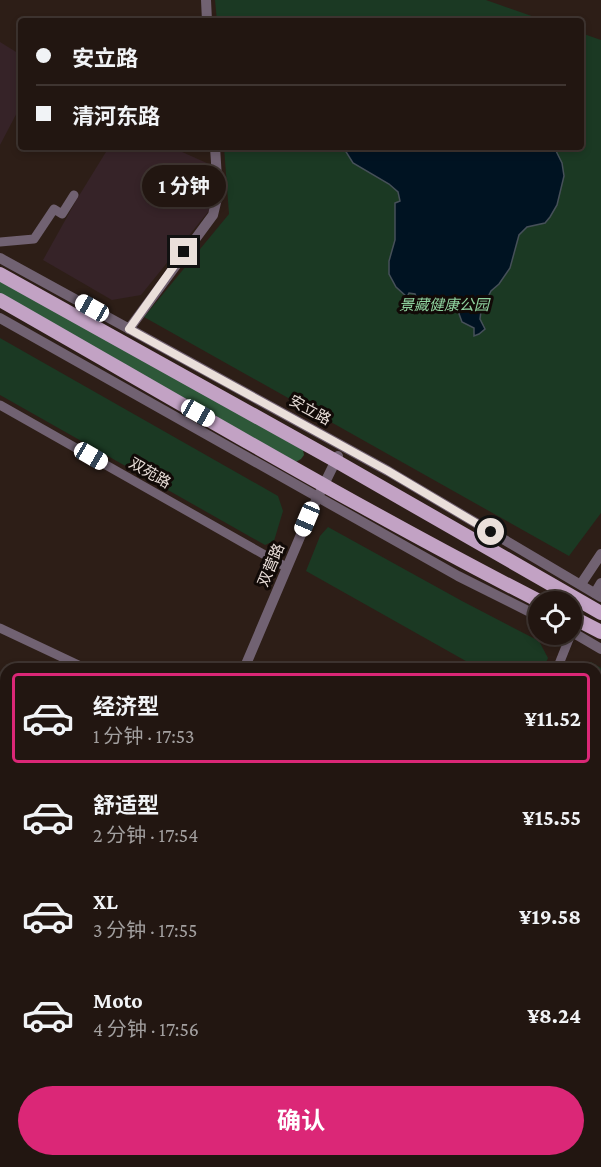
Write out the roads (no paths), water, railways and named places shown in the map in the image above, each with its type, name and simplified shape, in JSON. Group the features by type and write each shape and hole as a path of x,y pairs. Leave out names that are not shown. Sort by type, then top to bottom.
{"main road":[{"path":"0,274 601,612"},
{"path":"0,300 324,484 528,595"},
{"path":"582,622 601,632"}],"street":[{"path":"206,0 207,18"},
{"path":"129,329 213,215 218,194 215,150"},
{"path":"0,243 34,239 54,209 62,214 74,195"},
{"name":"安立路","path":"0,258 345,445 598,595"},
{"path":"0,318 458,576 528,611"},
{"name":"双苑路","path":"0,405 286,567"},
{"name":"双营路","path":"246,663 317,497 345,445"},
{"path":"581,584 601,554"},
{"path":"598,595 601,583"},
{"path":"0,628 74,663"},
{"path":"582,639 601,649"},
{"path":"560,663 567,645"}],"water":[{"path":"345,150 556,150 562,163 564,176 557,205 545,223 527,227 519,235 510,268 491,291 481,311 480,319 485,329 479,334 474,336 474,328 462,322 458,311 447,301 436,298 417,299 415,294 409,293 407,297 396,287 389,274 389,261 395,240 395,203 400,201 398,192 389,184 353,163"}],"park label":[{"name":"景藏健康公园","path":"444,305"}]}
